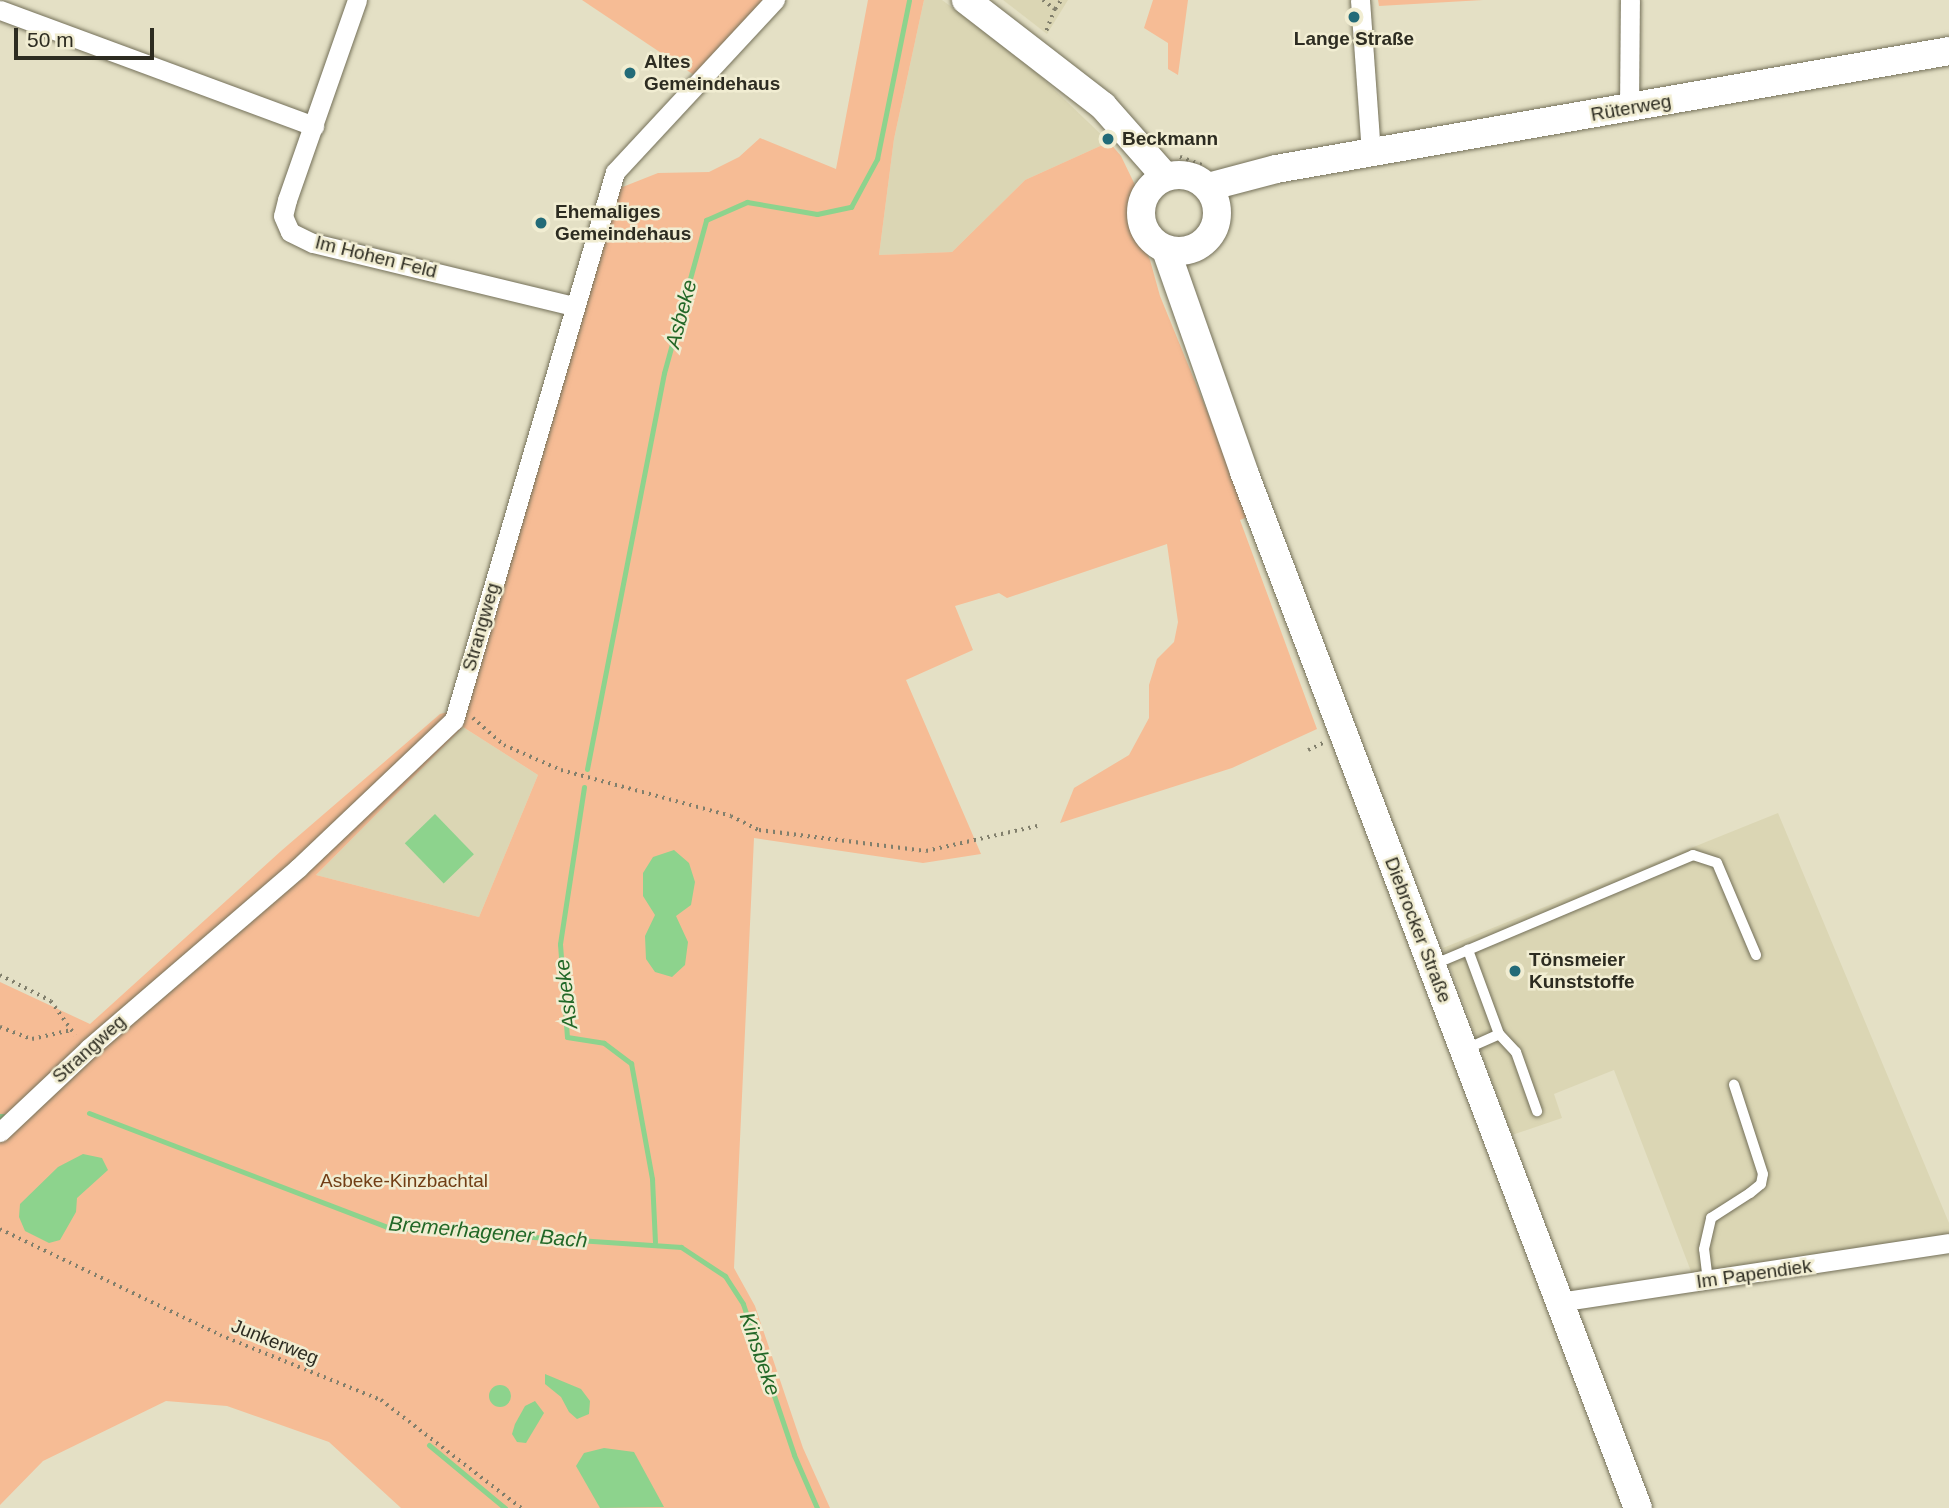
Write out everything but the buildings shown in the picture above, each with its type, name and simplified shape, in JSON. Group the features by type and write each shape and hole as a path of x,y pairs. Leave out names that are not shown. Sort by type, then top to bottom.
{"main road":[{"path":"966,0 1103,106 1156,183"},
{"name":"Rüterweg","path":"1208,187 1276,169 1312,166 1949,51"},
{"name":"Rüterweg","path":"1218,214 1234,199 1312,166"},
{"path":"1181,174 1208,187 1218,214 1211,234 1195,248 1166,250 1145,231 1140,217 1156,183 1181,174"},
{"name":"Diebrocker Straße","path":"1195,248 1192,268 1202,350"},
{"name":"Diebrocker Straße","path":"1166,250 1431,965 1638,1508"}],"street":[{"name":"Im Hohen Feld","path":"357,0 286,200 283,216 290,232 313,243 574,306"},
{"name":"Strangweg","path":"0,1132 89,1048 298,867 454,720 615,172 775,0"},
{"path":"1360,0 1371,155"},
{"path":"1629,108 1630,0"},
{"path":"0,10 314,125"},
{"name":"Im Papendiek","path":"1559,1302 1949,1244"}],"lane":[{"path":"1431,965 1693,855 1717,863 1756,955"},
{"path":"1468,950 1499,1034 1516,1052 1537,1111"},
{"path":"1463,1050 1499,1034"},
{"path":"1708,1281 1704,1249 1711,1218 1750,1193 1763,1174 1734,1086"}],"path":[{"path":"1043,0 1055,9"},
{"path":"1045,34 1061,0"},
{"path":"458,706 504,745 561,770 731,816 758,830 926,851 1037,826"},
{"path":"0,975 51,1001 70,1030 89,1048"},
{"path":"0,1027 32,1040 70,1030"},
{"name":"Junkerweg","path":"0,1229 220,1335 381,1400 521,1508"}],"shaded area":[{"path":"924,0 942,0 1019,56 1109,142 1025,180 952,252 879,255 894,139"},
{"path":"1003,0 1068,0 1047,34"},
{"path":"463,727 538,775 479,917 316,875"},
{"path":"1778,813 1949,1223 1949,1240 1692,1274 1614,1070 1554,1094 1562,1118 1512,1135 1443,948"},
{"path":"435,814 474,854 444,883 405,843"},
{"path":"674,850 689,863 695,882 691,905 676,916 688,942 685,965 672,977 655,972 646,959 645,936 655,915 643,896 643,873 653,857"},
{"path":"83,1154 102,1158 108,1170 77,1198 76,1212 60,1240 49,1243 25,1231 19,1217 20,1204 58,1167"},
{"path":"545,1374 581,1389 590,1401 589,1414 577,1419 569,1412 561,1397 545,1384"},
{"path":"500,1385 508,1388 511,1396 508,1404 500,1407 492,1404 489,1396 492,1388"},
{"path":"535,1401 544,1413 526,1443 517,1442 512,1434 515,1424 525,1406"},
{"path":"604,1448 634,1452 664,1507 600,1508 576,1466 584,1453"}],"green space":[{"path":"582,0 763,0 694,75"},
{"name":"Asbeke-Kinzbachtal","path":"868,0 924,0 894,139 879,255 952,252 1025,180 1109,142 1121,156 1135,185 1128,215 1150,260 1160,296 1250,516 1240,520 1317,729 1232,768 1060,823 1074,788 1129,755 1149,718 1149,685 1157,659 1174,642 1178,622 1167,544 1007,598 999,593 955,606 973,650 906,680 981,854 923,863 754,838 734,1268 755,1306 803,1448 830,1508 401,1508 329,1442 227,1406 166,1401 43,1461 0,1505 0,982 90,1024 281,851 440,714 452,711 615,190 658,173 709,172 739,157 760,138 836,169","holes":["463,727 538,775 479,917 316,875"]},
{"path":"1153,0 1188,0 1178,75 1168,69 1168,43 1144,28"},
{"path":"1378,0 1483,0 1379,6"}],"waterway":[{"name":"Asbeke","path":"587,769 664,373 706,220 747,202 817,214 851,207 877,159 909,0"},
{"name":"Asbeke","path":"584,787 560,944 567,1037 604,1043 631,1063 652,1179 655,1242"},
{"name":"Bremerhagener Bach","path":"89,1113 387,1227 681,1247 725,1276 743,1304 794,1455 817,1508"},
{"path":"429,1445 505,1508"}],"place":[{"name":"Lange Straße","path":"1354,17"},
{"name":"Altes Gemeindehaus","path":"630,73"},
{"name":"Beckmann","path":"1108,139"},
{"name":"Ehemaliges Gemeindehaus","path":"541,223"},
{"name":"Tönsmeier Kunststoffe","path":"1515,971"}],"water label":[{"name":"Kinsbeke","path":"760,1354"}]}
